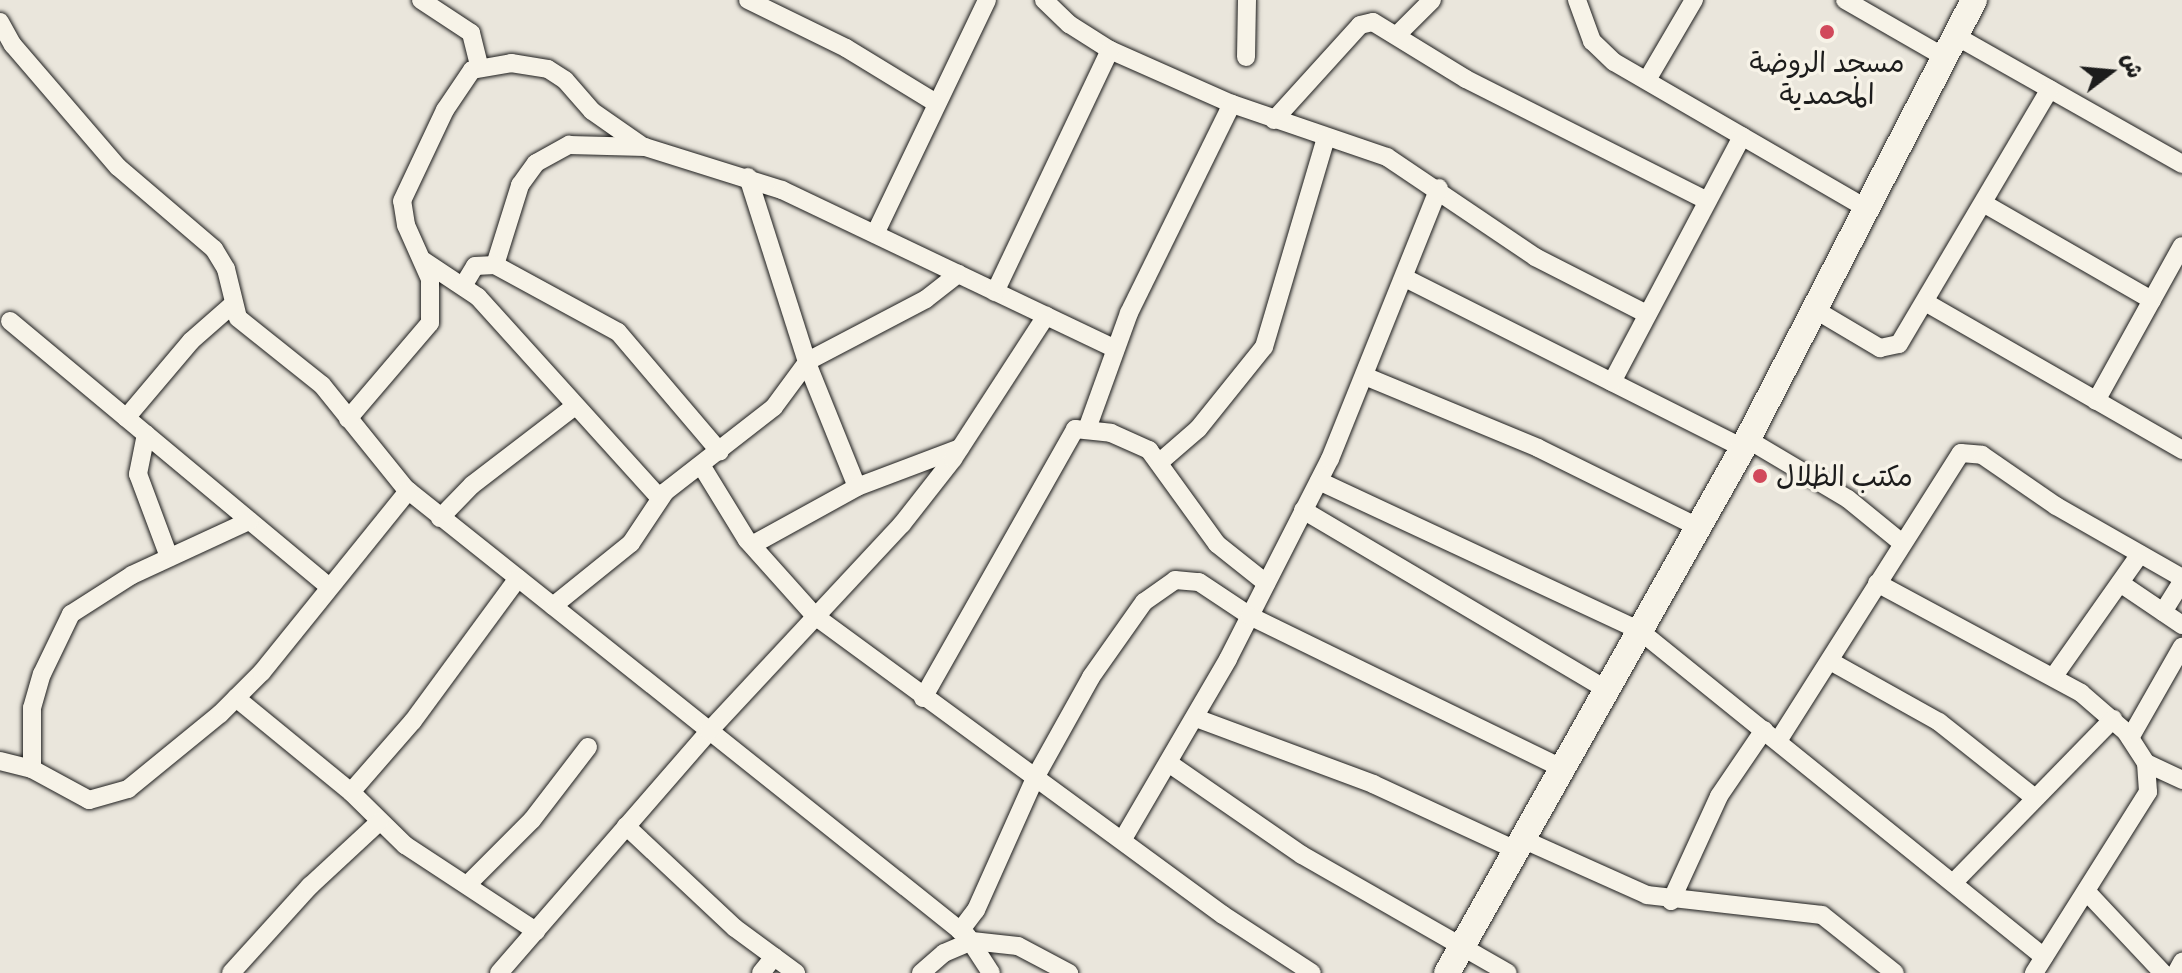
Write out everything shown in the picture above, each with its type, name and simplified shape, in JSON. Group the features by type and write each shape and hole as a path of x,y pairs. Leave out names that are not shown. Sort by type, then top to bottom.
{"street":[{"path":"421,0 471,33 479,66"},
{"path":"748,0 846,48 936,103"},
{"path":"875,234 987,0"},
{"path":"1246,57 1247,0"},
{"path":"1398,34 1432,0"},
{"path":"1577,0 1587,31 1601,51 1866,208"},
{"path":"1647,80 1694,0"},
{"path":"1845,0 2050,89 2182,164"},
{"path":"1447,973 1745,443 1974,0"},
{"path":"1054,4 1110,50 1232,104 1387,157 1439,188 1535,257 1647,314"},
{"path":"0,22 118,167 214,249 226,269 231,306 253,335 322,385 408,491 966,936 991,973"},
{"path":"1274,120 1360,25 1380,24 1466,79 1707,201"},
{"path":"995,292 1110,50"},
{"path":"348,419 430,323 433,299 424,261 406,225 405,192 445,110 479,66 522,63 557,74 592,111 645,147"},
{"path":"1814,309 1885,350 1905,338 2050,89"},
{"path":"1087,429 1115,349 1232,104"},
{"path":"1612,382 1742,136"},
{"path":"1161,461 1198,429 1264,347 1326,138"},
{"path":"495,265 520,185 536,163 579,144 645,147 748,177 1115,349"},
{"path":"748,177 808,361 857,487"},
{"path":"1123,839 1196,718 1319,481 1367,377 1439,188"},
{"path":"1983,203 2152,300"},
{"path":"2096,401 2181,253"},
{"path":"424,261 463,286 659,497"},
{"path":"463,286 475,266 495,265 618,332 720,452"},
{"path":"553,606 631,543 659,497 774,407 808,361 926,299 958,274"},
{"path":"1405,278 1612,382 1745,443 1848,499 1902,543"},
{"path":"1925,302 2182,450"},
{"path":"126,418 191,341 231,306"},
{"path":"499,973 709,731 902,524 960,448 1046,316"},
{"path":"10,321 329,587"},
{"path":"1367,377 1538,448 1698,527"},
{"path":"440,518 484,475 575,406"},
{"path":"923,698 1069,433 1087,429 1129,438 1161,461 1217,544 1266,583"},
{"path":"146,434 138,474 169,557"},
{"path":"752,545 857,487 960,448"},
{"path":"1671,901 1719,796 1830,661 1952,461 1974,452 2182,580 2163,612"},
{"path":"701,465 752,545 815,616 923,698 1312,973"},
{"path":"1319,481 1640,631 1954,882 2039,965 2148,792 2146,763 2113,719 2054,676 1877,583"},
{"path":"0,761 32,769 89,800 118,795 236,698 408,491"},
{"path":"1303,510 1606,689"},
{"path":"32,769 32,708 42,674 71,614 92,597 169,557 249,521"},
{"path":"2054,676 2140,554"},
{"path":"351,792 413,721 518,578"},
{"path":"921,973 966,936 1036,776 1091,677 1144,602 1166,583 1199,582 1250,616 1562,768"},
{"path":"2120,583 2182,625"},
{"path":"2130,738 2182,647"},
{"path":"1830,661 1939,722 2035,798"},
{"path":"236,698 351,792 405,845 536,931"},
{"path":"1196,718 1373,784 1595,876 1671,901 1779,907 1822,915 1895,973"},
{"path":"1954,882 2113,719"},
{"path":"467,885 532,820 588,747"},
{"path":"2146,763 2182,780"},
{"path":"1170,764 1302,855 1464,943 1508,973"},
{"path":"231,973 310,886 379,822"},
{"path":"626,826 735,928 796,973"},
{"path":"2086,891 2163,973"},
{"path":"966,936 1018,946 1069,973"},
{"path":"761,973 774,957"},
{"path":"2176,973 2182,962"}],"place":[{"name":"مسجد الروضة المحمدية","path":"1827,32"},
{"name":"مكتب الظلال","path":"1760,476"}]}
